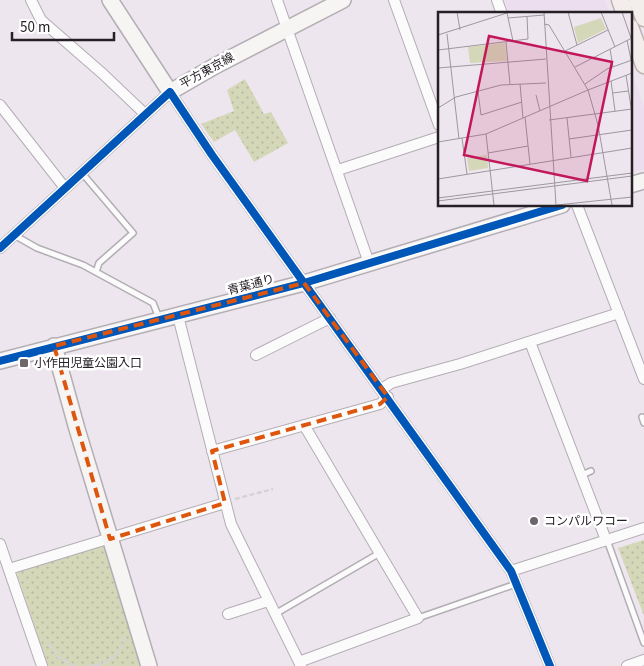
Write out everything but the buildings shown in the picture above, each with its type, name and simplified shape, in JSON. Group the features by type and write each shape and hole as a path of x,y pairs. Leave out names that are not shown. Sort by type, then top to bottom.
{"main road":[{"path":"620,0 624,12"},
{"path":"638,0 644,18"},
{"path":"632,32 644,65"}],"street":[{"path":"31,0 41,20 103,74 145,114"},
{"name":"平方東京線","path":"110,0 170,92 287,28 343,0"},
{"path":"277,0 370,263"},
{"path":"394,0 438,122"},
{"path":"497,0 501,12"},
{"path":"0,248 170,92 304,283 385,393 511,571 550,666"},
{"path":"1,109 65,188"},
{"path":"338,170 438,136"},
{"path":"632,184 644,180"},
{"name":"青葉通り","path":"0,360 304,283 559,206"},
{"path":"577,206 644,379"},
{"path":"212,451 380,404 390,383 530,342 619,313"},
{"path":"178,316 224,503 242,550 300,664 418,618 378,554 304,425"},
{"path":"256,355 330,318"},
{"path":"530,342 587,473 606,540"},
{"path":"54,346 149,666"},
{"path":"10,570 224,503"},
{"path":"511,571 644,528"},
{"path":"0,544 42,666"},
{"path":"228,614 258,606 268,601"},
{"path":"627,666 644,660"}],"lane":[{"path":"82,173 133,233 100,263 96,272"},
{"path":"13,235 37,248 96,272 153,303 159,321"},
{"path":"642,417 644,423"},
{"path":"606,540 644,643"},
{"path":"275,614 378,554"},
{"path":"418,618 516,584"}],"path":[{"path":"224,503 273,489"},
{"path":"88,666 108,662 116,656 125,634"},
{"path":"36,650 50,645 59,658 75,666"}],"highlighted area":[{"path":"304,283 388,397 380,404 212,451 225,503 110,539 54,346"}],"shaded area":[{"path":"504,0 605,0 609,12 508,12"},
{"path":"632,74 644,106 644,169 632,172"}],"green space":[{"path":"245,79 264,114 271,112 288,143 254,162 235,130 214,142 201,124 234,111 227,90"},
{"path":"644,540 644,616 618,548"},
{"path":"102,545 107,548 143,666 48,666 17,574 19,570"}],"cycle path":[{"path":"0,248 170,92 212,155 511,571 550,666"},
{"path":"0,361 304,283 559,206"}],"place":[{"name":"小作田児童公園入口","path":"24,363"},
{"name":"コンパルワコー","path":"534,521"}]}
